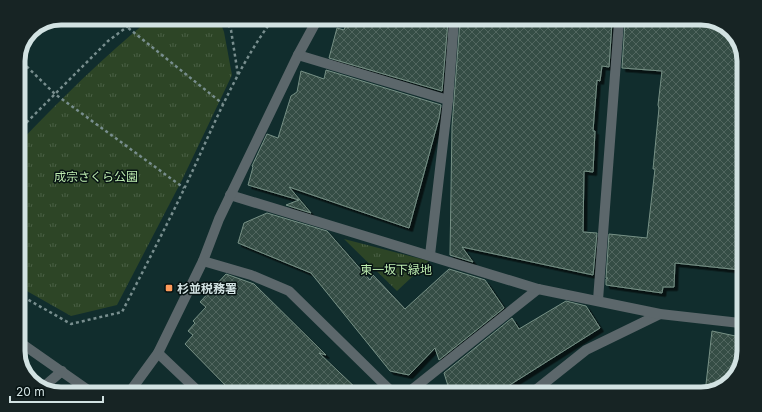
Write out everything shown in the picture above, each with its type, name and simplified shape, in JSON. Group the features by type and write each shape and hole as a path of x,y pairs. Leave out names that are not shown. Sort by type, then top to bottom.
{"street":[{"path":"133,387 158,353 204,261 219,219 230,195 298,55 314,25"},
{"path":"430,255 448,100 454,25"},
{"path":"598,300 619,25"},
{"path":"298,55 448,100"},
{"path":"230,195 538,289 598,300 660,314 737,323"},
{"path":"204,261 251,275 289,291 387,387"},
{"path":"415,387 538,289"},
{"path":"540,387 586,350 660,314"},
{"path":"25,346 84,387"},
{"path":"158,353 195,387"},
{"path":"46,384 62,371"}],"path":[{"path":"25,124 108,41 129,25"},
{"path":"229,25 231,30 238,76"},
{"path":"25,298 71,324 122,312 184,188 223,104 253,46 269,25"},
{"path":"127,27 223,104"},
{"path":"25,65 55,94 184,188"}],"green space":[{"name":"成宗さくら公園","path":"143,25 221,25 232,75 182,180 117,305 71,316 25,290 25,137 115,48"},
{"name":"東一坂下緑地","path":"344,239 429,261 397,291"}],"building":[{"path":"346,25 448,25 442,91 329,58 337,28 344,30"},
{"path":"460,25 612,25 609,67 602,66 600,81 597,80 593,131 595,131 593,172 584,171 583,232 597,233 593,275 462,247 473,262 450,255 452,126"},
{"path":"625,25 708,26 721,31 731,41 737,59 737,270 675,263 674,287 663,287 662,293 606,285 606,279 608,278 606,278 609,234 647,238 655,169 653,169 662,71 622,68"},
{"path":"326,70 441,105 439,118 409,228 289,187 311,213 286,205 299,200 248,185 252,166 267,134 278,138 291,96 297,92 301,71 324,79"},
{"path":"267,213 327,231 370,280 373,275 405,309 449,269 485,280 504,308 439,360 435,348 409,375 390,371 311,273 238,243 244,223"},
{"path":"226,274 254,284 326,355 319,353 355,387 227,387 185,344 193,335 188,331 195,323 193,321 206,307 200,302"},
{"path":"566,301 586,306 600,328 507,387 448,387 444,373 512,318 519,329"},
{"path":"712,331 737,336 736,358 730,373 723,380 706,387"}],"place":[{"name":"杉並税務署","path":"169,288"}]}
